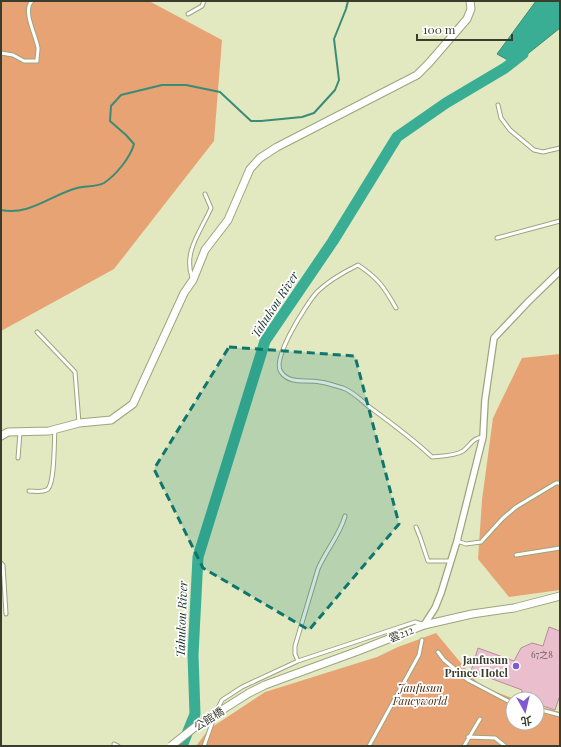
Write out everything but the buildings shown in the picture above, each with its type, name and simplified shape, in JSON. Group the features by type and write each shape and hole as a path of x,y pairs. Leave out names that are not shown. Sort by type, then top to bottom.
{"street":[{"path":"1,436 8,432 49,431 79,423 111,420 133,404 184,293 193,280 205,250 228,220 250,169 260,158 277,147 417,74 429,63 467,18 471,10 470,1"},
{"path":"424,625 435,608 441,593 457,541 483,437 485,400 494,338 560,271"},
{"name":"雲212","path":"249,693 265,685 424,625 472,614 514,608 560,596"},
{"name":"公館橋","path":"171,746 195,727 249,693"}],"lane":[{"path":"1,53 13,55 24,60 37,61 38,48 28,12 32,1"},
{"path":"188,14 202,6 204,1"},
{"path":"498,105 501,118 510,130 534,150 543,152 560,148"},
{"path":"193,280 189,263 193,243 211,208 205,194"},
{"path":"497,238 560,221"},
{"path":"396,308 384,287 369,272 358,265 344,272 318,291 307,305 280,355 278,366 280,371 287,379 297,381 318,381 346,389 415,441 432,457 463,452 477,437 483,437"},
{"path":"38,332 75,372 79,423"},
{"path":"30,491 43,492 48,488 52,478 55,429"},
{"path":"18,458 20,431"},
{"path":"457,541 466,544 480,542 516,507 556,483 560,483"},
{"path":"298,661 295,654 295,646 318,569 323,557 342,527 346,516"},
{"path":"416,527 428,561 451,561"},
{"path":"516,555 560,548"},
{"path":"1,563 3,565 6,614"},
{"path":"204,746 217,709 222,700 242,687 298,661 415,622 424,625"},
{"path":"370,746 419,655 422,640"},
{"path":"438,652 444,660 468,680 505,699"},
{"path":"545,711 560,715"},
{"path":"464,746 480,719"},
{"path":"468,737 495,738 505,746"}],"highlighted area":[{"path":"229,347 355,356 399,524 309,630 203,568 154,469"}],"green space":[{"path":"1,1 149,1 222,40 214,141 114,269 1,331"},
{"path":"560,354 560,590 509,597 478,559 482,500 493,418 522,358"},
{"name":"Janfusun Fancyworld","path":"436,633 480,686 505,695 505,731 545,731 545,708 560,712 560,746 196,746 209,729 265,692 377,657 398,647"}],"water":[{"path":"536,1 560,1 560,28 515,64 497,54"}],"waterway":[{"path":"1,210 11,211 30,208 67,191 104,183 113,176 126,160 134,144 110,121 111,106 121,95 162,85 186,85 220,92 251,121 302,117 314,113 335,90 339,80 334,39 348,1"},
{"name":"Tahukou River","path":"182,746 195,714 193,655 198,557 265,341 333,241 397,137 446,103 505,68 523,54"}],"place":[{"name":"Janfusun Prince Hotel","path":"516,666"}]}
